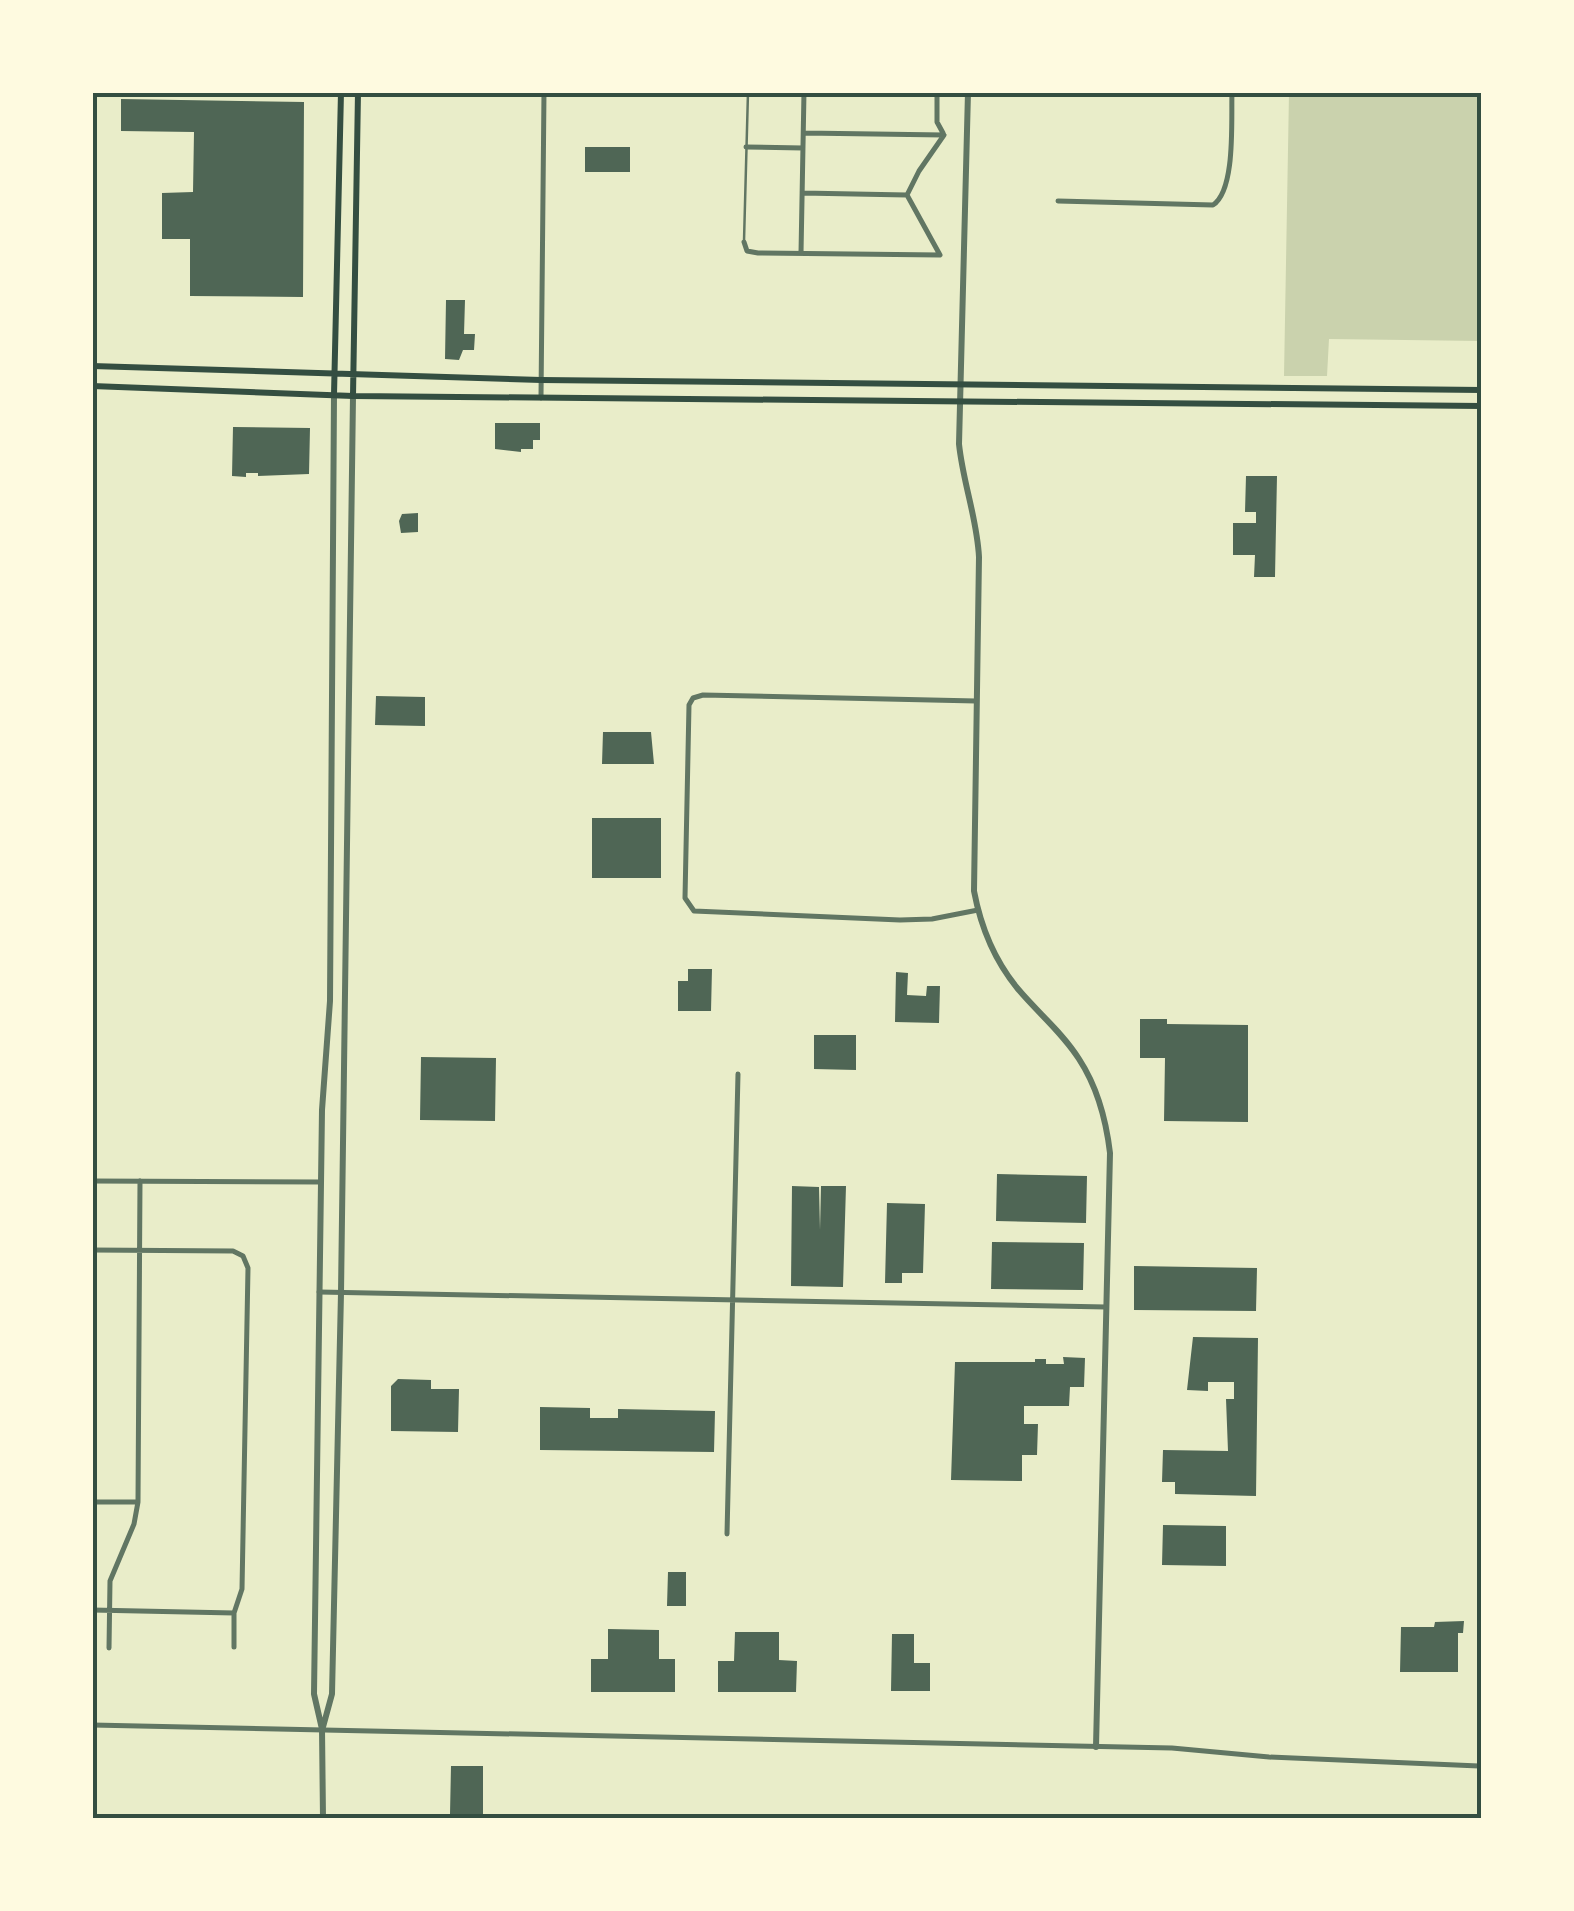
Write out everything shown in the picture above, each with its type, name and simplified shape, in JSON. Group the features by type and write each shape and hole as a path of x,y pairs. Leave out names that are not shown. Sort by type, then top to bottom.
{"main road":[{"path":"334,396 341,92"},
{"path":"353,396 358,92"},
{"path":"92,366 541,380 1482,390"},
{"path":"92,386 334,396 1482,406"}],"street":[{"path":"541,398 544,92"},
{"path":"801,253 804,92"},
{"path":"937,92 937,122 944,135"},
{"path":"968,92 960,401 962,471 978,528 972,866 978,910 992,948 1008,975 1079,1058 1102,1104 1110,1168 1096,1746"},
{"path":"1058,200 1213,204 1220,200 1228,180 1232,92"},
{"path":"804,134 944,135"},
{"path":"907,195 944,135"},
{"path":"746,146 803,148"},
{"path":"802,193 907,195"},
{"path":"744,242 752,252 940,255 907,195"},
{"path":"324,1818 322,1729 314,1694 322,1110 330,1001 334,396"},
{"path":"322,1729 332,1694 353,396"},
{"path":"976,701 703,695 693,698 689,705 685,898 694,911 900,920 932,919 978,910"},
{"path":"727,1534 738,1074"},
{"path":"109,1648 110,1581 134,1524 138,1502 140,1180"},
{"path":"92,1181 321,1182"},
{"path":"92,1250 233,1250 243,1256 248,1268 242,1589 234,1613 234,1647"},
{"path":"319,1292 1107,1307"},
{"path":"92,1502 138,1502"},
{"path":"92,1610 234,1613"},
{"path":"92,1724 1096,1746 1480,1765"}],"lane":[{"path":"744,242 748,92"}],"green space":[{"path":"1289,93 1481,93 1481,341 1329,339 1327,376 1284,376"}],"building":[{"path":"121,99 304,102 303,297 190,296 190,239 162,239 162,193 193,192 194,132 121,131"},
{"path":"585,147 630,147 630,172 585,172"},
{"path":"446,300 465,300 464,334 475,334 474,350 463,350 459,360 445,359"},
{"path":"495,423 540,423 540,440 533,440 533,449 521,452 495,449"},
{"path":"233,427 310,428 309,474 232,476"},
{"path":"1246,476 1277,476 1275,577 1254,577 1255,555 1233,555 1233,523 1256,523 1256,512 1245,512"},
{"path":"418,513 418,532 401,533 402,514"},
{"path":"376,696 425,697 425,726 375,725"},
{"path":"603,732 651,732 654,764 602,764"},
{"path":"592,818 661,818 661,878 592,878"},
{"path":"688,969 712,969 711,1011 678,1011 678,981 688,981"},
{"path":"896,972 908,973 907,995 926,996 927,986 940,986 939,1023 895,1022"},
{"path":"1140,1019 1167,1019 1167,1024 1248,1025 1248,1122 1164,1121 1165,1058 1140,1058"},
{"path":"814,1035 856,1035 856,1070 814,1069"},
{"path":"421,1057 496,1058 495,1121 420,1120"},
{"path":"997,1174 1087,1176 1086,1223 996,1221"},
{"path":"792,1186 819,1187 820,1230 821,1186 846,1186 843,1287 791,1286"},
{"path":"887,1203 925,1204 923,1273 902,1273 902,1283 885,1283"},
{"path":"992,1242 1084,1243 1083,1290 991,1289"},
{"path":"1134,1266 1257,1268 1256,1311 1134,1310"},
{"path":"1193,1337 1258,1338 1256,1496 1175,1494 1175,1482 1162,1482 1163,1450 1228,1451 1226,1399 1234,1399 1234,1382 1208,1382 1208,1391 1187,1390"},
{"path":"1063,1357 1085,1358 1084,1387 1070,1387 1069,1406 1024,1406 1024,1424 1038,1424 1037,1455 1022,1455 1022,1481 951,1480 955,1362 1046,1359 1046,1364 1064,1364"},
{"path":"398,1379 431,1380 431,1389 459,1389 458,1432 391,1431 391,1386"},
{"path":"540,1407 590,1408 590,1418 618,1418 618,1409 715,1411 714,1452 540,1450"},
{"path":"1163,1525 1226,1526 1226,1566 1162,1565"},
{"path":"668,1572 686,1572 686,1606 667,1606"},
{"path":"1464,1621 1463,1633 1458,1633 1458,1672 1400,1672 1401,1627 1434,1627 1435,1622"},
{"path":"608,1629 659,1630 659,1659 675,1659 675,1692 591,1692 591,1659 608,1659"},
{"path":"735,1632 779,1632 779,1660 797,1661 796,1692 718,1692 718,1661 734,1661"},
{"path":"892,1634 914,1634 914,1663 930,1663 930,1691 891,1691"},
{"path":"451,1766 483,1766 483,1814 450,1814"}]}
